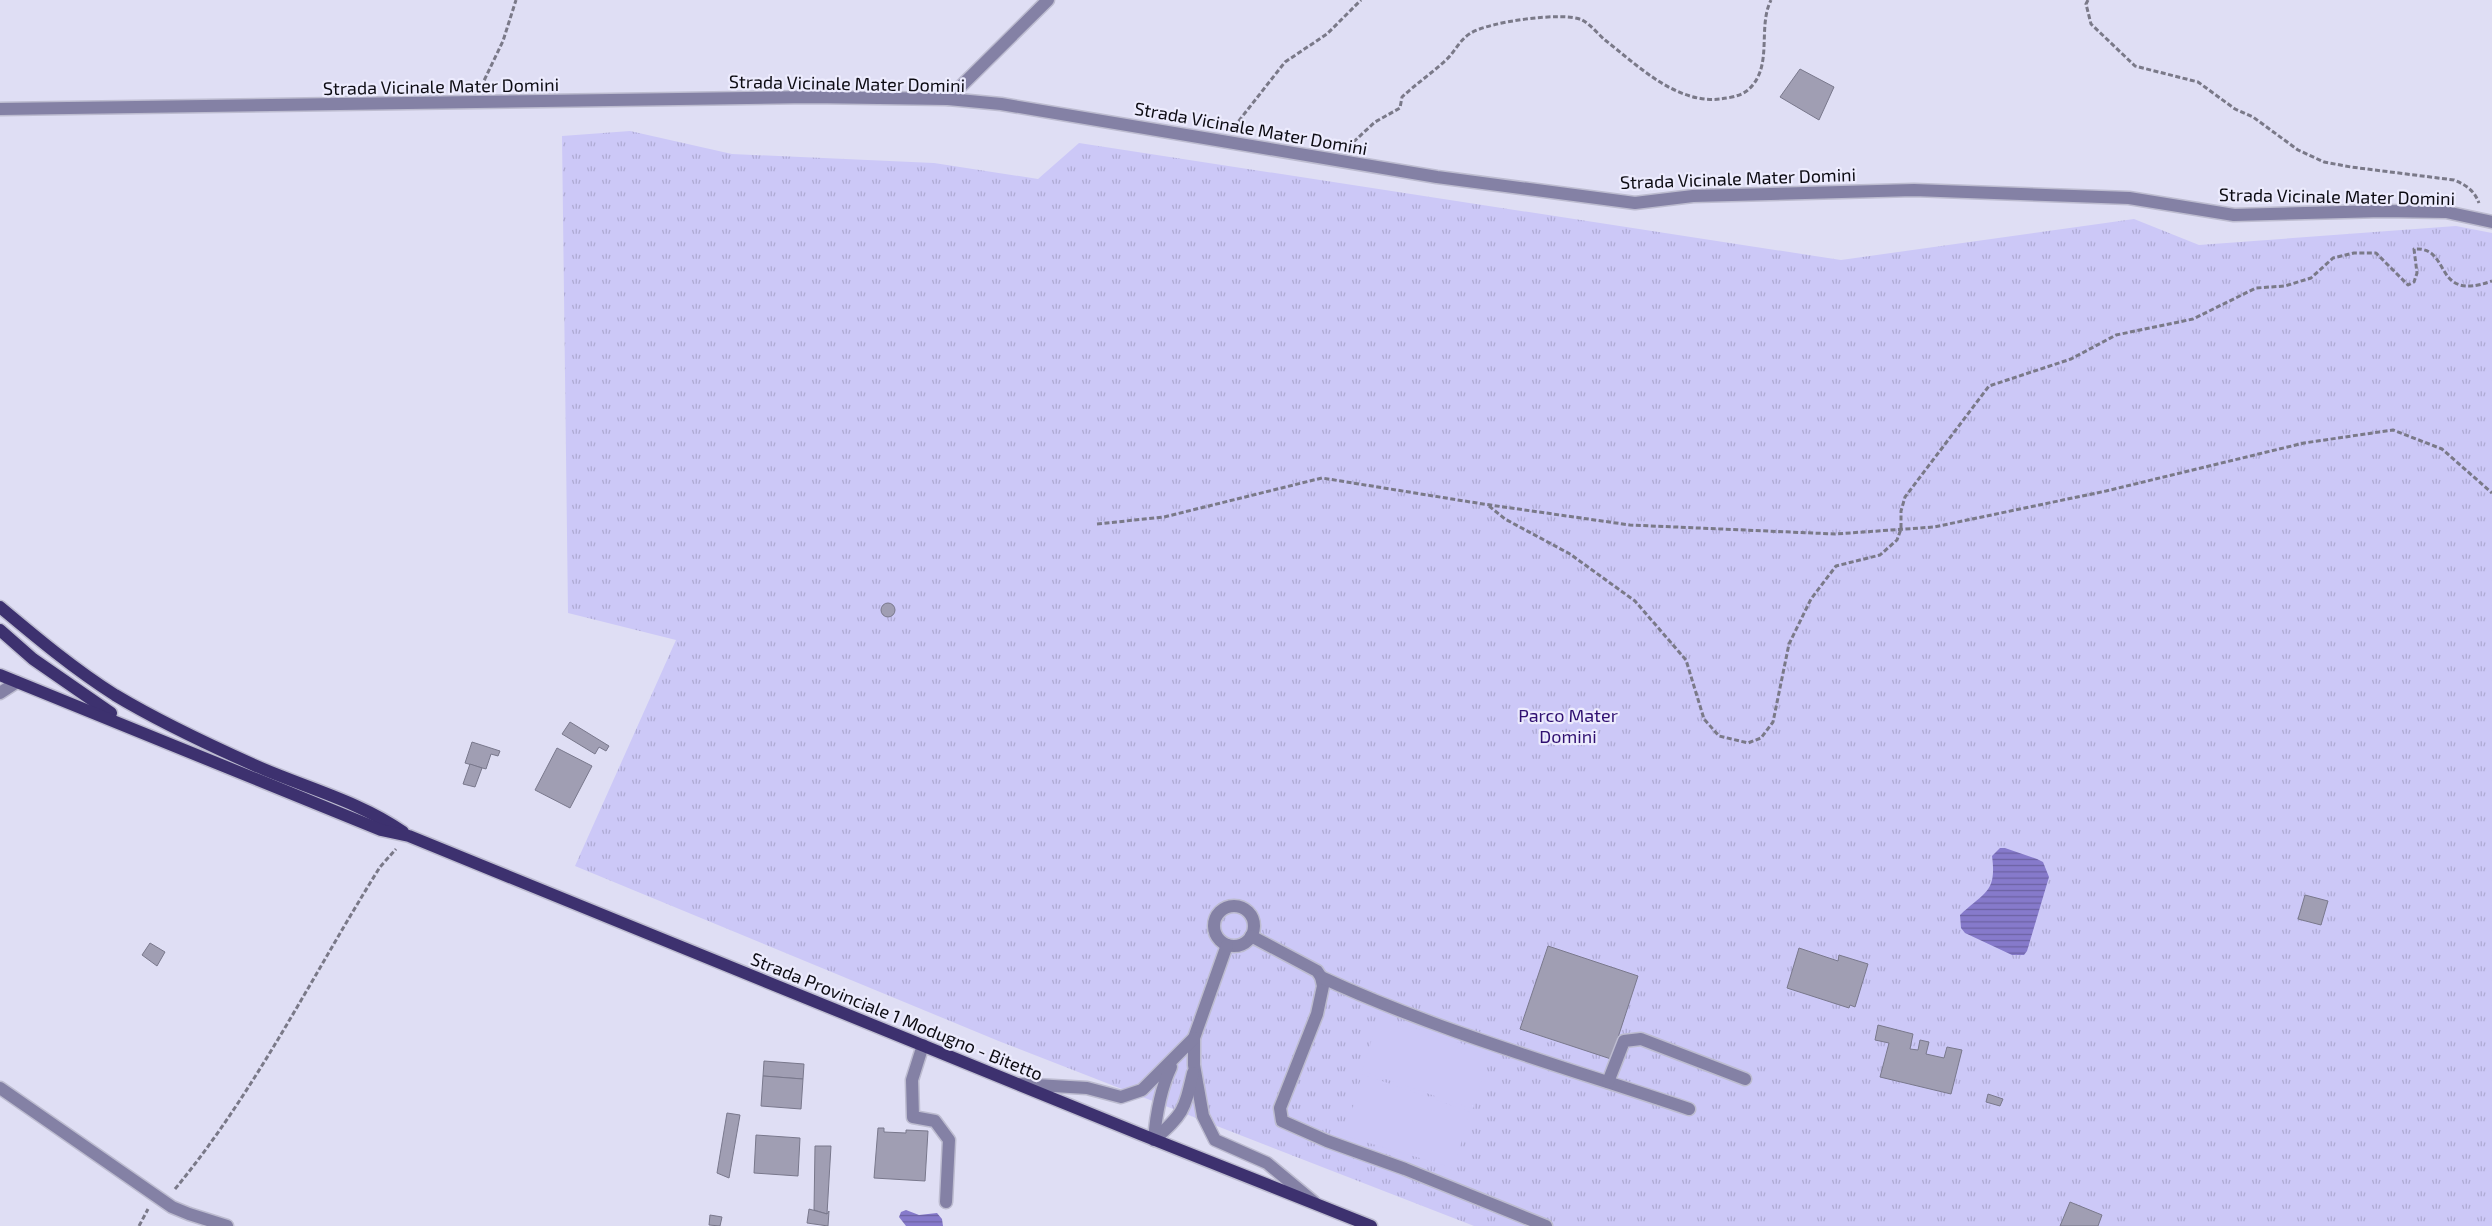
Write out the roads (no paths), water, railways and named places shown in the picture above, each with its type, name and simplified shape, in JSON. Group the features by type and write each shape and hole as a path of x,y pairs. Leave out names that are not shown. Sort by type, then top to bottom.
{"main road":[{"name":"Strada Provinciale 1 Modugno - Bitetto","path":"0,607 70,664 115,694 158,719 260,767 384,818 409,836"},
{"path":"0,630 33,659 69,686 150,736"},
{"path":"0,675 150,736"},
{"name":"Strada Provinciale 1 Modugno - Bitetto","path":"150,736 381,830 409,836 1154,1140 1371,1226"}],"street":[{"path":"948,99 1048,0"},
{"name":"Strada Vicinale Mater Domini","path":"0,109 810,97 948,99 1001,104 1436,177 1635,203 1693,196 1914,190 2129,198 2234,215 2383,211 2446,212 2487,221"},
{"path":"0,693 17,682"},
{"path":"1230,906 1236,906 1248,912 1254,924 1251,936 1240,945 1227,945 1217,937 1214,924 1218,912 1230,906"},
{"path":"1251,936 1305,964 1321,976 1354,992 1477,1037 1689,1109"},
{"path":"1227,945 1194,1038 1194,1066 1203,1116 1215,1140 1267,1163 1316,1203"},
{"path":"1321,976 1323,986 1317,1014 1280,1108 1282,1121 1327,1141 1405,1169 1546,1226"},
{"path":"1017,1084 1087,1088 1121,1097 1142,1090 1194,1038"},
{"path":"1608,1082 1624,1040 1641,1038 1745,1079"},
{"path":"923,1045 912,1080 913,1116 935,1121 949,1140 946,1202"},
{"path":"1154,1140 1156,1117 1164,1081 1174,1060"},
{"path":"1154,1140 1180,1117 1194,1066"},
{"path":"0,1088 160,1199 189,1214 227,1226"}],"park label":[{"name":"Parco Mater Domini","path":"1568,725"}]}
